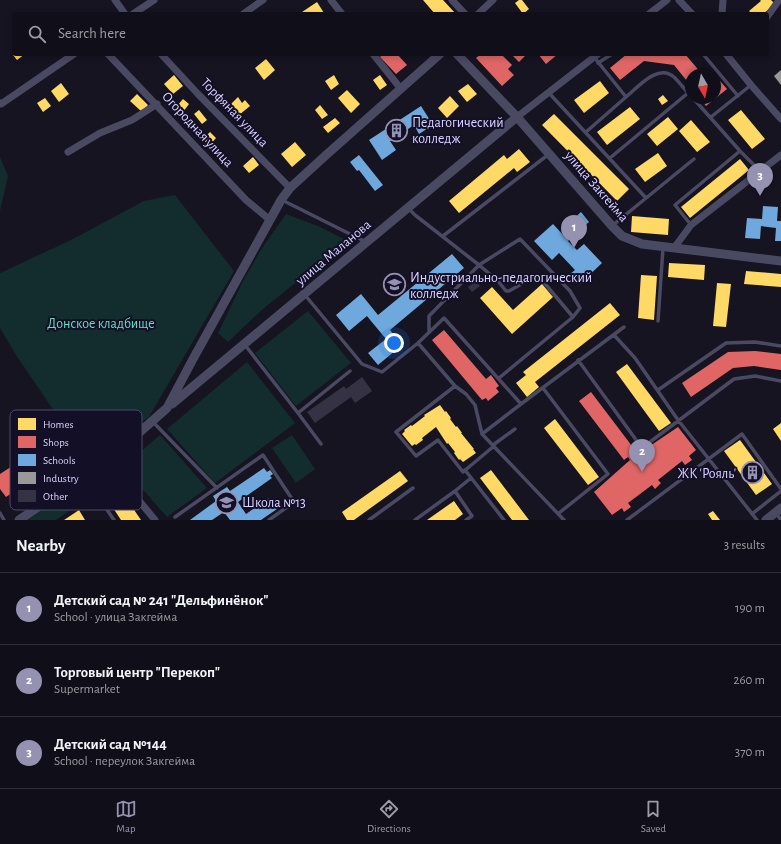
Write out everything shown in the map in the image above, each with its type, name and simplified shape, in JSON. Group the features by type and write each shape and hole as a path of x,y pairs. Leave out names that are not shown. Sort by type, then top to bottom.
{"street":[{"path":"115,0 124,12"},
{"path":"136,12 154,0"},
{"path":"245,12 263,0"},
{"path":"331,0 340,12"},
{"path":"452,0 463,12"},
{"path":"480,12 493,0"},
{"path":"652,12 667,0"},
{"path":"679,0 690,12"},
{"path":"722,12 723,0"},
{"path":"769,14 778,0"},
{"path":"1,104 71,56"},
{"name":"Огородная улица","path":"110,56 157,104 246,200 270,220"},
{"name":"Торфяная улица","path":"163,56 290,188"},
{"path":"375,56 401,89"},
{"name":"улица Маланова","path":"167,408 281,200 290,188 438,56"},
{"name":"улица Закгейма","path":"460,56 517,117 622,236 642,244 781,261"},
{"path":"728,56 781,119"},
{"path":"517,117 597,58"},
{"path":"68,152 100,133 132,120 157,104"},
{"name":"улица Маланова","path":"142,431 167,408 517,117"},
{"path":"674,248 691,225 781,155"},
{"path":"142,504 155,520"},
{"name":"улица Маланова","path":"19,520 34,510"},
{"path":"766,520 779,514"}],"lane":[{"path":"705,56 738,96"},
{"path":"597,58 626,97"},
{"path":"586,132 655,74 662,73 673,76 685,89"},
{"path":"711,117 751,85"},
{"path":"549,93 646,198"},
{"path":"610,158 685,101"},
{"path":"699,104 740,151 760,171"},
{"path":"691,225 675,205 740,151"},
{"path":"443,236 549,154"},
{"path":"612,226 694,159"},
{"path":"281,200 367,242"},
{"path":"408,208 498,281 506,291 509,291 525,282 541,279 573,317"},
{"path":"429,332 429,316 479,265 520,239 570,292 580,308 573,317 499,378"},
{"path":"658,320 663,247"},
{"path":"304,294 362,364 382,372 418,343 444,318 521,404"},
{"path":"482,434 578,360 624,327"},
{"path":"614,335 635,358 678,420 757,520"},
{"path":"658,390 726,344 755,342 781,346"},
{"path":"418,343 455,386 466,394 475,405 482,434 559,513 564,520"},
{"path":"244,344 298,412 321,444"},
{"path":"578,360 642,448 734,379 755,376 781,381"},
{"path":"298,412 350,371"},
{"path":"455,386 396,432 416,456 438,440 463,472 465,470 472,478 504,520"},
{"path":"542,388 608,474 559,513"},
{"path":"153,422 217,488"},
{"path":"465,470 515,429"},
{"path":"627,520 742,434 781,490 752,514"},
{"path":"175,517 263,455 294,502 269,520"},
{"path":"415,520 472,478"},
{"path":"369,520 413,488"},
{"path":"455,491 472,516 466,520"},
{"path":"107,510 114,520"},
{"path":"0,513 4,520"},
{"path":"107,520 111,516"}],"green space":[{"path":"0,157 8,176 0,211"},
{"name":"Донское кладбище","path":"175,195 234,271 149,417 142,422 142,410 53,410 16,355 0,328 0,273 71,240 144,201"},
{"path":"286,214 318,226 348,241 264,308 228,342 218,333 243,281 262,248"},
{"path":"308,311 351,363 296,406 255,353"},
{"path":"247,362 295,423 215,483 167,429"},
{"path":"160,435 207,488 167,517 142,489 142,451"},
{"path":"292,435 315,469 296,483 272,448"},
{"path":"43,510 70,510 56,520 28,520"}],"building: Homes":[{"path":"423,0 443,0 454,12 433,12"},
{"path":"522,0 529,9 525,12 522,12 515,3"},
{"path":"760,0 771,0 775,4 765,12 749,11 761,1"},
{"path":"317,2 323,12 302,12"},
{"path":"14,56 22,56 17,60"},
{"path":"266,59 275,70 264,80 255,68"},
{"path":"174,75 183,86 173,94 164,84"},
{"path":"334,75 339,84 331,90 325,81"},
{"path":"380,75 387,85 380,90 373,80"},
{"path":"600,81 609,93 584,113 574,100"},
{"path":"61,83 69,94 59,102 51,91"},
{"path":"468,84 477,94 467,102 458,91"},
{"path":"347,90 360,104 351,113 338,98"},
{"path":"137,94 148,105 142,112 130,101"},
{"path":"663,95 668,101 662,105 658,99"},
{"path":"450,96 459,106 447,118 438,108"},
{"path":"238,97 242,103 245,100 250,106 239,115 230,105"},
{"path":"45,98 51,106 43,112 37,103"},
{"path":"183,99 189,104 183,112 177,106"},
{"path":"320,105 328,115 322,119 315,110"},
{"path":"630,107 640,119 607,145 597,132"},
{"path":"199,110 207,120 202,124 194,114"},
{"path":"741,110 765,139 752,149 728,120"},
{"path":"554,114 629,189 617,201 542,125"},
{"path":"668,117 678,129 657,146 647,134"},
{"path":"335,118 340,123 328,133 323,127"},
{"path":"691,120 710,142 697,152 679,131"},
{"path":"210,132 216,138 209,146 203,139"},
{"path":"295,142 306,155 292,167 281,154"},
{"path":"519,149 530,162 517,172 514,168 459,213 449,201 504,155 507,159"},
{"path":"658,153 667,166 645,182 635,169"},
{"path":"253,157 259,165 249,173 243,166"},
{"path":"740,159 749,170 690,218 681,207"},
{"path":"632,216 669,219 668,235 631,232"},
{"path":"669,263 705,265 704,280 668,277"},
{"path":"746,271 781,274 781,287 744,284"},
{"path":"641,275 657,276 654,320 638,318"},
{"path":"717,283 731,284 726,327 713,326"},
{"path":"542,284 553,297 512,334 480,298 492,287 513,310"},
{"path":"610,303 620,315 535,382 539,387 527,397 516,383 526,375 523,372"},
{"path":"627,364 671,423 659,431 616,372"},
{"path":"440,405 476,453 463,462 460,459 459,460 454,453 455,452 448,443 447,444 436,427 422,438 423,440 412,446 402,434 405,431 404,430 411,425 412,426 425,416 424,415"},
{"path":"555,419 599,477 588,485 544,428"},
{"path":"781,423 781,441 773,429"},
{"name":"ЖК 'Рояль'","path":"740,440 772,484 756,495 724,451"},
{"path":"491,470 529,520 512,520 480,478"},
{"path":"400,471 408,481 354,520 347,520 342,512"},
{"path":"454,501 463,514 455,520 427,520"},
{"path":"79,510 85,520 64,520"},
{"path":"114,510 134,510 141,520 121,520"},
{"path":"713,511 720,520 712,520 708,514"}],"building: Shops":[{"path":"399,56 407,65 396,74 380,57"},
{"path":"478,56 503,56 512,65 508,69 514,75 502,86 476,58"},
{"path":"513,56 525,56 519,62"},
{"path":"540,56 556,56 546,64"},
{"path":"625,56 687,56 697,68 685,68 685,79 674,65 644,61 620,80 610,68"},
{"path":"721,82 727,89 721,94"},
{"path":"444,330 486,379 491,375 499,386 496,388 499,392 488,401 486,398 482,400 432,340"},
{"path":"755,351 781,354 781,370 754,366 733,368 691,397 682,383 728,352"},
{"path":"591,392 638,454 678,427 696,450 689,456 692,460 685,465 682,461 658,480 661,483 655,489 652,485 628,503 631,507 624,512 622,508 612,515 594,492 630,460 628,457 624,460 579,401"},
{"path":"10,467 10,494 6,497 0,489 0,474"}],"building: Schools":[{"name":"Педагогический колледж","path":"421,106 433,125 419,134 414,125 390,141 396,150 382,160 369,140"},
{"path":"359,155 383,185 375,191 359,170 357,171 350,162"},
{"path":"763,206 778,207 777,221 781,221 781,241 775,241 776,228 761,226 760,239 745,238 747,218 762,219"},
{"path":"581,212 589,222 568,241 577,250 584,244 602,263 580,284 570,274 575,270 559,253 552,260 534,241 553,224 566,238 576,229 570,222"},
{"path":"452,254 464,268 390,330 402,345 378,365 368,353 386,339 367,316 349,331 336,315 361,294 378,315"},
{"path":"264,468 267,472 270,470 273,474 270,476 272,478 238,502 246,514 269,498 277,509 261,520 230,520 224,512 212,520 190,520 216,501 213,496 227,487 230,491"}],"building: Industry":[{"path":"781,70 781,85 774,76"}],"building: Other":[{"path":"476,281 480,286 472,292 468,287"},
{"path":"362,377 372,391 355,403 351,397 315,423 307,412 344,386 346,389"}],"place":[{"name":"Педагогический колледж","path":"396,130"},
{"name":"Детский сад №144","path":"760,196"},
{"name":"Детский сад № 241 \"Дельфинёнок\"","path":"574,248"},
{"name":"Индустриально-педагогический колледж","path":"394,285"},
{"name":"Торговый центр \"Перекоп\"","path":"642,472"},
{"name":"ЖК 'Рояль'","path":"752,473"},
{"name":"Школа №13","path":"227,502"}]}
